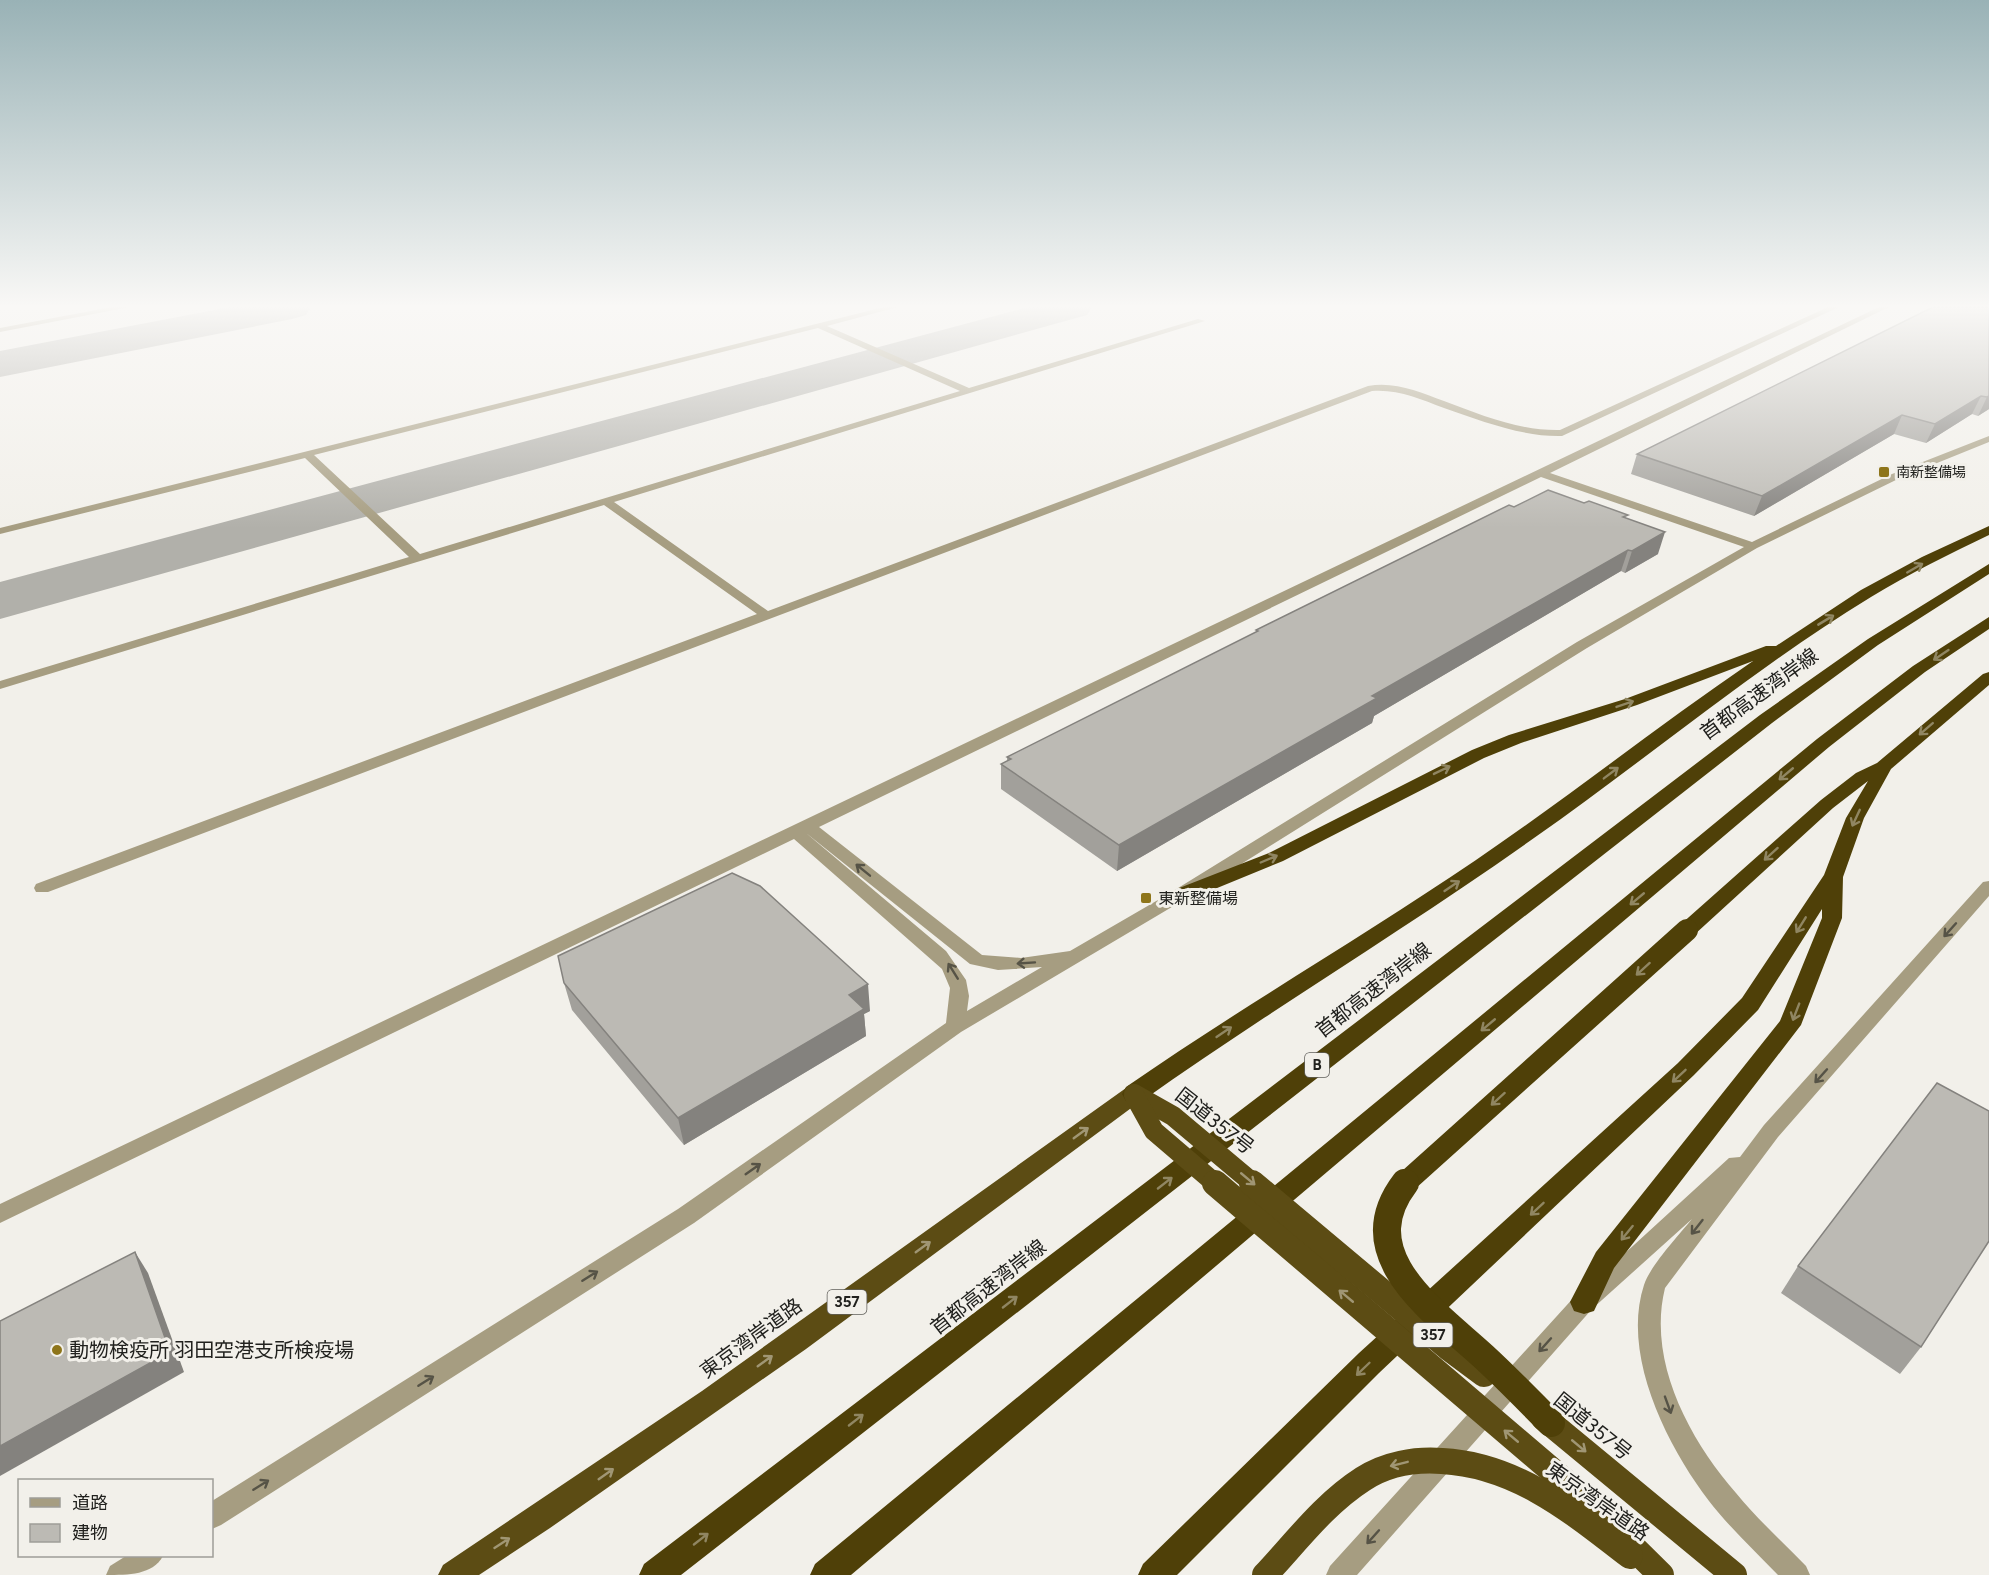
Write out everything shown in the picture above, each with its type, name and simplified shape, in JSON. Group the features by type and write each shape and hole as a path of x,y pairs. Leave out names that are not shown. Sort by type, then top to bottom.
{"highway":[{"path":"1134,1094 1277,996 1403,918 1543,823 1788,643 1952,546 1989,530"},
{"name":"首都高速湾岸線","path":"655,1575 1766,718 1873,642 1989,568"},
{"path":"826,1575 1814,751 1919,669 1989,622"},
{"path":"1176,897 1276,857 1478,754 1515,739 1630,702 1788,643"},
{"path":"1551,1423 1413,1290 1390,1251 1386,1231 1387,1213 1394,1197 1410,1177 1827,804 1862,777 1883,767 1989,677"},
{"path":"1154,1575 1369,1363 1686,1069 1742,1012 1782,957 1834,876 1854,818 1874,787 1883,767"},
{"path":"1584,1302 1605,1260 1790,1025 1832,918 1834,876"},
{"name":"国道357号","path":"1134,1094 1173,1116 1449,1348 1551,1423 1734,1575"},
{"name":"東京湾岸道路","path":"453,1575 558,1507 737,1382 1134,1094"},
{"name":"357","path":"1134,1094 1154,1131 1576,1491 1661,1575"},
{"name":"東京湾岸道路","path":"1265,1575 1331,1504 1364,1479 1391,1466 1415,1461 1453,1460 1490,1467 1529,1485 1564,1507 1654,1575"}],"street":[{"path":"0,531 601,380"},
{"path":"944,380 968,391"},
{"path":"0,685 1003,380"},
{"path":"42,888 1371,388 1385,387 1404,390 1524,430 1554,434 1672,380"},
{"path":"0,1214 1733,380"},
{"path":"213,1515 686,1216 954,1027 1176,897 1572,651 1753,546 1896,476 1989,439"},
{"path":"307,454 417,558"},
{"path":"1541,473 1753,546"},
{"path":"605,501 766,615"},
{"path":"800,828 976,960 986,964 1040,962 1083,951"},
{"path":"800,828 956,972 959,1009 954,1027"},
{"path":"1797,1575 1719,1493 1693,1456 1673,1418 1659,1380 1650,1339 1649,1312 1655,1284 1772,1131 1989,886"},
{"path":"1339,1575 1584,1302 1619,1273 1772,1131"},
{"path":"119,1575 148,1557"}],"building":[{"path":"1785,380 1989,380 1989,396 1981,396 1935,424 1902,415 1762,496 1637,454"},
{"path":"1548,490 1628,515 1623,517 1665,532 1632,551 1628,550 1372,696 1377,698 1119,845 1001,764 1011,759 1007,757 1258,631 1256,630 1509,505 1514,507"},
{"path":"732,873 760,886 868,984 849,995 864,1009 678,1118 564,983 558,956"},
{"path":"1937,1083 1989,1111 1989,1241 1921,1347 1798,1266"},
{"path":"135,1252 170,1352 0,1446 0,1321"}],"taxiway":[{"path":"0,601 805,380"}],"place":[{"name":"南新整備場","path":"1884,472"},
{"name":"東新整備場","path":"1146,898"},
{"name":"動物検疫所 羽田空港支所検疫場","path":"57,1350"}]}
